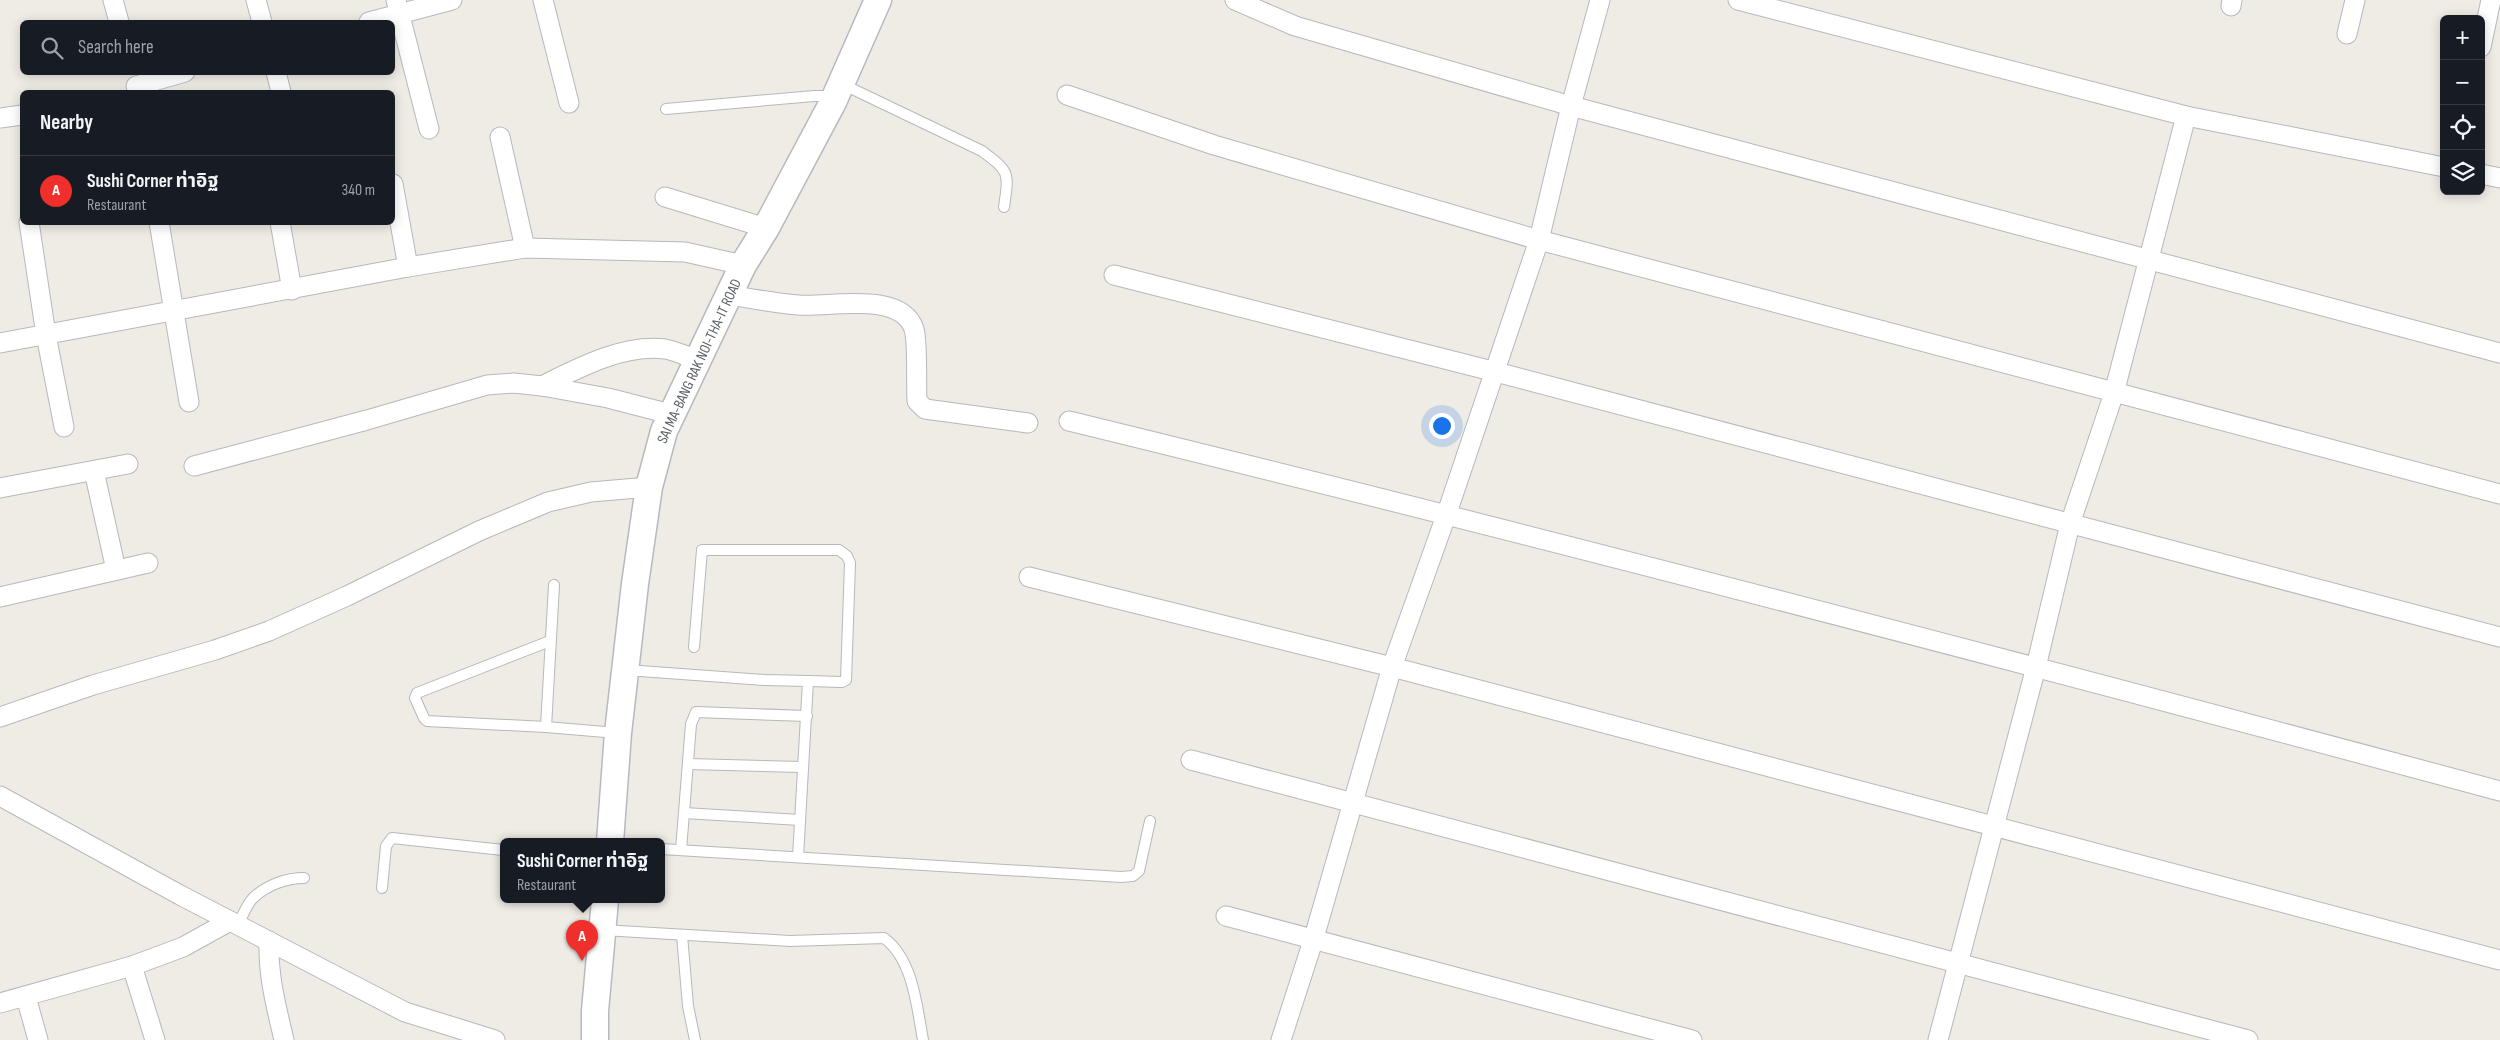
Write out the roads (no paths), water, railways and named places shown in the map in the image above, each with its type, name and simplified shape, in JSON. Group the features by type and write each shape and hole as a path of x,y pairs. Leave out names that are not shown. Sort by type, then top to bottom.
{"street":[{"path":"113,0 118,20"},
{"path":"256,0 261,20"},
{"path":"373,20 398,7 452,0"},
{"path":"543,0 569,103"},
{"name":"SAI MA-BANG RAK NOI-THA-IT ROAD","path":"610,838 618,733 649,487 664,432 674,415 743,265 766,228 837,93 878,0"},
{"path":"1235,0 1295,26 1571,106 2500,353"},
{"path":"1281,1040 1313,941 1392,667 1496,372 1539,240 1571,106 1600,0"},
{"path":"1738,0 2186,116 2440,166"},
{"path":"2347,34 2356,0"},
{"path":"2485,28 2491,0"},
{"path":"398,7 429,129"},
{"path":"136,84 172,75"},
{"path":"277,75 280,90"},
{"path":"1067,95 1214,145 1539,240 2500,494"},
{"path":"0,118 20,115"},
{"path":"1938,1040 2036,667 2070,524 2114,393 2186,116"},
{"path":"500,137 525,248"},
{"path":"2485,175 2500,178"},
{"path":"395,195 408,267"},
{"path":"665,197 766,228"},
{"path":"29,225 46,335 64,427"},
{"path":"160,225 188,402"},
{"path":"281,225 292,290"},
{"path":"0,343 408,267 525,248 685,252 743,265"},
{"path":"1114,275 1496,372 2500,638"},
{"path":"730,295 800,306 871,304 897,311 908,317 915,330 917,401 925,409 1028,423"},
{"path":"542,386 587,364 635,351 666,349 698,360"},
{"path":"194,466 367,420 487,385 514,383 542,386 608,398 674,415"},
{"path":"1069,421 1447,514 2036,667 2500,791"},
{"path":"0,488 94,472 128,464"},
{"path":"94,472 116,570"},
{"path":"0,718 93,685 214,650 269,631 347,596 479,530 548,502 591,492 649,487"},
{"path":"0,597 148,563"},
{"path":"1029,576 1392,667 2500,960"},
{"path":"1191,760 2248,1040"},
{"path":"0,796 234,923 405,1012 462,1036 495,1040"},
{"path":"591,1039 605,903"},
{"path":"1226,916 1313,941 1692,1040"},
{"path":"0,1003 132,966 183,947 234,923"},
{"path":"269,941 268,967 284,1040"},
{"path":"132,966 155,1040"},
{"path":"26,996 38,1040"}],"lane":[{"path":"666,108 824,96 837,93 982,151 1002,166 1008,178 1004,207"},
{"path":"625,670 765,680 842,682 846,680 850,563 847,556 839,550 702,550 694,647"},
{"path":"546,727 554,585"},
{"path":"550,641 418,693 415,696 424,718 427,721 618,733"},
{"path":"798,857 808,681"},
{"path":"681,850 691,724 696,712 807,716"},
{"path":"688,764 802,768"},
{"path":"684,813 800,820"},
{"path":"665,849 1133,876 1139,870 1150,821"},
{"path":"382,888 386,846 392,838 500,850"},
{"path":"234,923 252,898 271,885 293,878 304,878"},
{"path":"602,930 790,941 884,938 894,945 905,965 917,1007 923,1040"},
{"path":"682,935 688,1006 695,1040"}],"place":[{"name":"Sushi Corner ท่าอิฐ","path":"582,961"}]}
